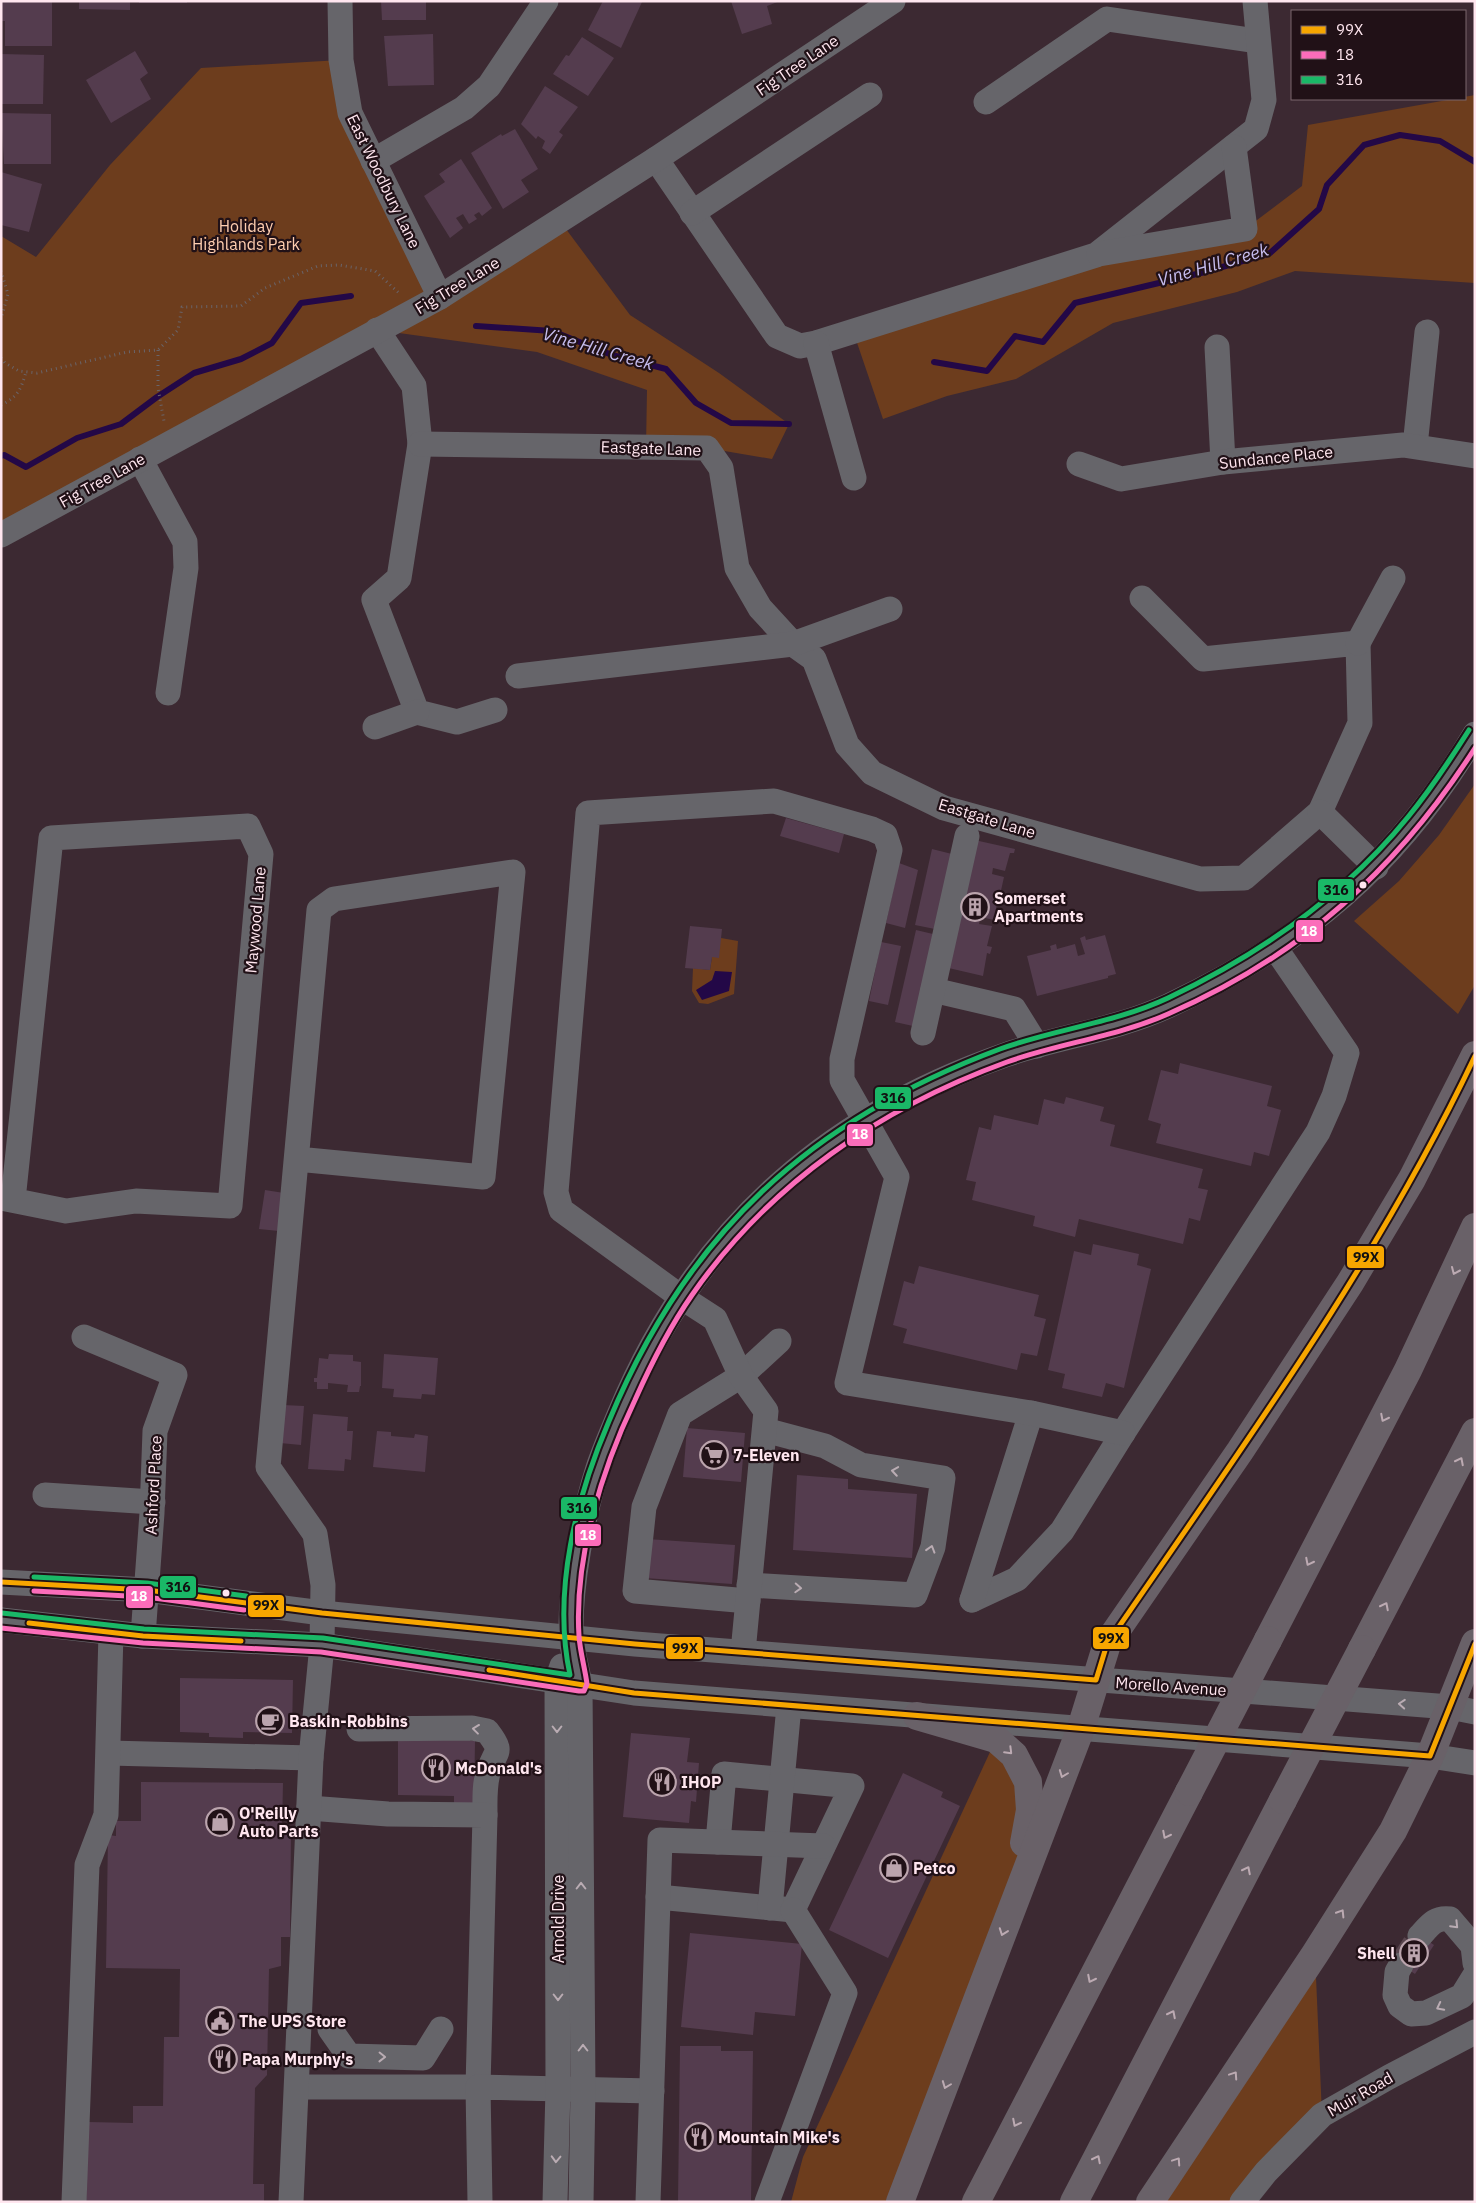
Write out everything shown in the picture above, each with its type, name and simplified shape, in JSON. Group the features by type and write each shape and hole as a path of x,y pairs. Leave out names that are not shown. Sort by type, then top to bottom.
{"highway":[{"path":"900,2202 1081,1728 1107,1644 1240,1451 1383,1231 1444,1119 1475,1055"},
{"path":"976,2202 1412,1362 1475,1227"},
{"path":"1074,2202 1475,1432"},
{"path":"1150,2202 1315,1954 1393,1831 1430,1756 1462,1710 1475,1643"},
{"path":"916,1716 996,1739 1014,1755 1028,1782 1030,1810 1019,1887"}],"street":[{"name":"East Woodbury Lane","path":"340,1 341,60 350,113 440,297"},
{"path":"373,161 464,108 490,86 546,1"},
{"name":"Fig Tree Lane","path":"1,535 440,297 656,159 893,1"},
{"path":"1096,255 1256,129 1264,100 1255,1"},
{"path":"986,102 1107,19 1258,41"},
{"path":"692,213 870,95"},
{"path":"656,159 777,336 800,346 816,343 1096,255 1245,229 1234,147"},
{"path":"377,330 414,386 420,444 399,578 374,600 417,712"},
{"path":"1415,446 1427,332"},
{"path":"816,343 854,478"},
{"path":"1217,347 1223,462"},
{"name":"Eastgate Lane","path":"420,444 707,448 721,468 737,568 760,608 792,644 814,659 847,745 872,773 944,808 1200,879 1244,878 1320,812 1360,723 1358,643 1393,578"},
{"name":"Sundance Place","path":"1079,464 1121,479 1223,462 1404,445 1475,456"},
{"path":"140,460 185,542 186,568 168,693"},
{"path":"1142,598 1203,659 1358,643"},
{"path":"518,676 792,644 890,609"},
{"path":"375,727 417,712 457,722 494,710"},
{"name":"Arnold Drive","path":"555,2202 568,1682 573,1584 599,1464 632,1384 681,1297 713,1253 745,1216 820,1150 864,1119 947,1076 1037,1046 1117,1024 1164,1008 1221,980 1276,948 1328,911 1376,867 1415,821 1453,771 1475,734"},
{"path":"743,1652 766,1410 741,1376 715,1319 681,1297 562,1210 556,1192 588,813 774,801 872,829 885,835 890,850 842,1059 842,1080 897,1177 847,1383 1031,1414 1123,1433"},
{"path":"1320,812 1376,867"},
{"name":"Maywood Lane","path":"248,826 261,854 230,1206 136,1201 66,1211 7,1199 51,838 248,826"},
{"path":"924,1032 967,836"},
{"path":"291,2202 311,1758 322,1645 323,1585 315,1534 268,1467 318,910 334,899 513,872 482,1177 297,1159"},
{"path":"1031,1414 972,1600 1017,1579 1062,1531 1123,1433 1318,1132 1334,1096 1347,1054 1276,948"},
{"path":"934,990 1014,1009 1037,1046"},
{"name":"Ashford Place","path":"84,1337 176,1376 155,1431 153,1502 142,1636"},
{"path":"765,1430 825,1446 861,1465 943,1478 933,1547 915,1595 635,1591 644,1507 680,1414 741,1376 779,1341"},
{"path":"45,1495 153,1502"},
{"name":"Morello Avenue","path":"1,1582 146,1590 322,1613 571,1638 1462,1710"},
{"path":"1,1620 142,1636 322,1645 634,1693 1430,1756 1475,1763"},
{"path":"74,2202 87,1865 106,1815 111,1633"},
{"name":"Arnold Drive","path":"568,1682 583,2090 581,2202"},
{"path":"767,2202 845,1993 781,1909 776,1844 788,1706"},
{"path":"359,1728 472,1728 487,1731 496,1743 497,1755 488,1770 485,1815 478,2087 480,2202"},
{"path":"109,1753 311,1758"},
{"path":"718,1842 724,1774 852,1786 823,1846 781,1909"},
{"path":"309,1808 388,1814 485,1815"},
{"path":"648,2202 660,1840 823,1846"},
{"path":"658,1897 781,1909"},
{"path":"1420,1936 1432,1922 1440,1918 1450,1919 1474,1951"},
{"path":"1401,1965 1397,1972 1395,1995 1400,2006 1411,2014 1426,2014 1462,1996 1475,1975"},
{"path":"330,2029 349,2056 424,2058 441,2029"},
{"name":"Muir Road","path":"1242,2202 1266,2172 1322,2115 1475,2032"},
{"path":"296,2087 478,2087 652,2091"}],"path":[{"path":"1,358 5,363 19,371 37,372 127,352 158,350 178,330 182,307 241,306 265,288 318,266 339,265 376,271 414,310"},
{"path":"1,271 8,294 1,319"},
{"path":"158,350 160,403"},
{"path":"1,405 12,400 20,391 26,372"}],"green space":[{"name":"Holiday Highlands Park","path":"341,60 440,296 560,221 630,315 719,373 789,424 772,459 707,448 646,447 647,390 537,352 377,330 1,535 1,236 36,257 110,165 201,68"},
{"path":"1475,95 1475,283 1295,271 1237,292 1113,323 1016,379 947,396 883,419 853,331 1096,255 1245,229 1302,186 1308,125 1447,100 1466,100 1466,97"},
{"path":"1475,784 1475,985 1458,1014 1354,921 1399,881 1439,835"},
{"path":"721,938 738,941 734,994 708,1004 699,1003 692,991 693,968 710,970 712,957"},
{"path":"996,1739 1014,1755 1025,1837 900,2202 791,2202 803,2157"},
{"path":"1315,1954 1322,2115 1242,2202 1150,2202"}],"shaded area":[{"path":"715,971 732,972 729,991 702,1000 696,990 712,980"}],"building":[{"path":"1,1 52,1 52,46 5,46 5,21 1,21"},
{"path":"79,1 130,1 130,10 79,9"},
{"path":"139,1 187,1 187,3 139,3"},
{"path":"381,1 426,1 426,20 382,20"},
{"path":"603,1 642,2 621,48 588,30"},
{"path":"731,1 780,1 767,6 772,24 742,34"},
{"path":"433,34 434,85 388,86 384,36"},
{"path":"582,37 614,58 588,96 553,74"},
{"path":"135,51 148,73 140,79 151,99 111,123 86,80"},
{"path":"1,54 44,55 43,104 1,104"},
{"path":"545,86 578,107 559,132 563,135 550,154 542,148 545,141 538,136 536,139 521,124"},
{"path":"1,113 51,114 51,164 4,164"},
{"path":"515,129 538,169 521,180 529,192 503,209 471,153 501,134 502,136"},
{"path":"461,159 492,208 482,216 479,212 474,215 477,219 469,224 463,214 456,218 463,228 450,238 424,196 445,182 439,174"},
{"path":"1,172 42,184 29,232 1,225"},
{"path":"786,818 844,834 839,853 780,836"},
{"name":"Somerset Apartments","path":"970,839 1015,849 1014,853 1010,853 1005,871 993,868 992,874 1004,877 1000,895 1003,896 1002,904 997,903 994,920 981,917 979,924 992,926 987,946 992,947 990,954 987,953 983,976 940,966"},
{"path":"932,849 952,854 935,929 915,925"},
{"path":"899,863 918,870 905,928 886,923"},
{"path":"690,926 722,929 719,958 712,957 710,970 685,968"},
{"path":"916,930 933,934 913,1026 895,1022"},
{"path":"1105,935 1116,974 1108,976 1108,978 1037,996 1027,956 1051,950 1050,946 1056,944 1057,949 1075,944 1078,956 1085,954 1080,938 1085,936 1086,940"},
{"path":"881,942 901,946 888,1005 869,1001"},
{"path":"1180,1063 1272,1086 1267,1106 1281,1110 1269,1156 1254,1152 1251,1166 1156,1143 1161,1124 1148,1120 1161,1070 1178,1074"},
{"path":"1066,1097 1104,1107 1100,1121 1115,1125 1110,1146 1203,1169 1198,1188 1208,1190 1200,1221 1189,1218 1183,1244 1079,1219 1075,1237 1033,1226 1035,1216 972,1200 976,1182 966,1180 979,1127 991,1130 994,1115 1038,1125 1044,1099 1064,1104"},
{"path":"265,1190 284,1193 279,1231 259,1229"},
{"path":"1093,1244 1139,1254 1137,1265 1151,1269 1124,1388 1106,1383 1102,1397 1062,1388 1065,1374 1048,1370 1074,1251 1091,1255"},
{"path":"919,1266 1039,1295 1034,1316 1046,1319 1037,1356 1021,1353 1017,1370 903,1343 907,1329 893,1325 904,1281 914,1284"},
{"path":"329,1354 353,1355 353,1361 361,1362 361,1386 359,1392 347,1392 348,1385 328,1383 328,1389 317,1389 317,1382 314,1382 314,1378 317,1378 319,1358 328,1359"},
{"path":"384,1354 438,1358 435,1395 422,1394 421,1399 393,1397 394,1389 382,1388"},
{"path":"283,1405 304,1406 301,1445 280,1443"},
{"path":"313,1414 348,1417 347,1431 353,1431 351,1460 345,1459 344,1471 308,1469"},
{"name":"7-Eleven","path":"687,1428 745,1433 741,1482 683,1477"},
{"path":"377,1431 391,1432 391,1436 414,1438 415,1434 428,1436 425,1472 373,1467"},
{"path":"797,1475 848,1479 848,1489 917,1494 912,1558 793,1550"},
{"path":"647,1539 735,1545 732,1584 644,1578"},
{"path":"180,1678 293,1680 292,1733 243,1732 243,1738 209,1737 209,1733 180,1732"},
{"name":"McDonald's","path":"470,1733 470,1741 475,1741 474,1806 454,1805 454,1796 398,1795 398,1739"},
{"name":"IHOP","path":"631,1733 690,1738 687,1762 699,1763 696,1802 691,1801 689,1823 623,1817"},
{"name":"Petco","path":"903,1773 943,1792 941,1797 960,1806 888,1958 829,1930"},
{"path":"141,1782 283,1783 282,1829 291,1829 290,1937 281,1937 281,1966 269,1969 267,2075 255,2088 253,2184 264,2184 264,2202 86,2202 88,2122 133,2123 133,2106 163,2106 164,2037 179,2037 180,1969 106,1968 108,1835 116,1836 116,1821 141,1821"},
{"name":"Shell","path":"1413,1931 1434,1945 1415,1974 1394,1960"},
{"path":"690,1933 802,1944 795,2016 755,2012 753,2035 681,2027"},
{"path":"680,2046 721,2046 721,2051 753,2051 751,2202 678,2202"}],"waterway":[{"name":"Vine Hill Creek","path":"934,362 987,371 1015,336 1043,342 1075,303 1205,272 1270,253 1319,209 1327,185 1364,145 1400,135 1440,141 1475,162"},
{"name":"Vine Hill Creek","path":"1,456 4,455 26,467 77,438 121,424 157,397 194,373 241,359 272,343 301,303 351,296"},
{"name":"Vine Hill Creek","path":"476,326 552,331 612,355 666,369 696,403 731,423 789,424"}],"tunnel":[{"path":"1401,1965 1420,1936"}],"transit line":[{"name":"316","path":"2,1613 144,1629 323,1638 570,1675 565,1643 566,1578 570,1545 577,1513 597,1451 640,1354 676,1294 717,1239 762,1191 813,1148 870,1111 932,1078 1021,1042 1148,1007 1202,981 1267,942 1298,921 1328,897 1383,846 1425,796 1469,730"},
{"name":"18","path":"1,1628 143,1643 321,1652 584,1691 587,1684 579,1636 581,1576 586,1545 601,1484 647,1373 676,1320 722,1255 756,1218 792,1185 831,1154 915,1102 960,1081 1027,1055 1148,1022 1216,991 1261,965 1303,937 1342,905 1379,870 1413,833 1445,792 1475,748"},
{"name":"99X","path":"1,1582 147,1590 322,1613 635,1644 1096,1680 1107,1644 1255,1429 1350,1284 1436,1133 1475,1056"},
{"name":"316","path":"34,1577 147,1583 246,1596"},
{"name":"18","path":"34,1591 146,1597 244,1610"},
{"name":"99X","path":"29,1623 143,1636 241,1641"},
{"name":"99X","path":"489,1670 634,1693 1430,1756 1475,1644"}],"place":[{"name":"Somerset Apartments","path":"975,907"},
{"name":"7-Eleven","path":"714,1455"},
{"name":"Baskin-Robbins","path":"270,1721"},
{"name":"McDonald's","path":"436,1768"},
{"name":"IHOP","path":"662,1782"},
{"name":"O'Reilly Auto Parts","path":"220,1822"},
{"name":"Petco","path":"894,1868"},
{"name":"Shell","path":"1414,1953"},
{"name":"The UPS Store","path":"220,2021"},
{"name":"Papa Murphy's","path":"223,2059"},
{"name":"Mountain Mike's","path":"699,2137"}]}
